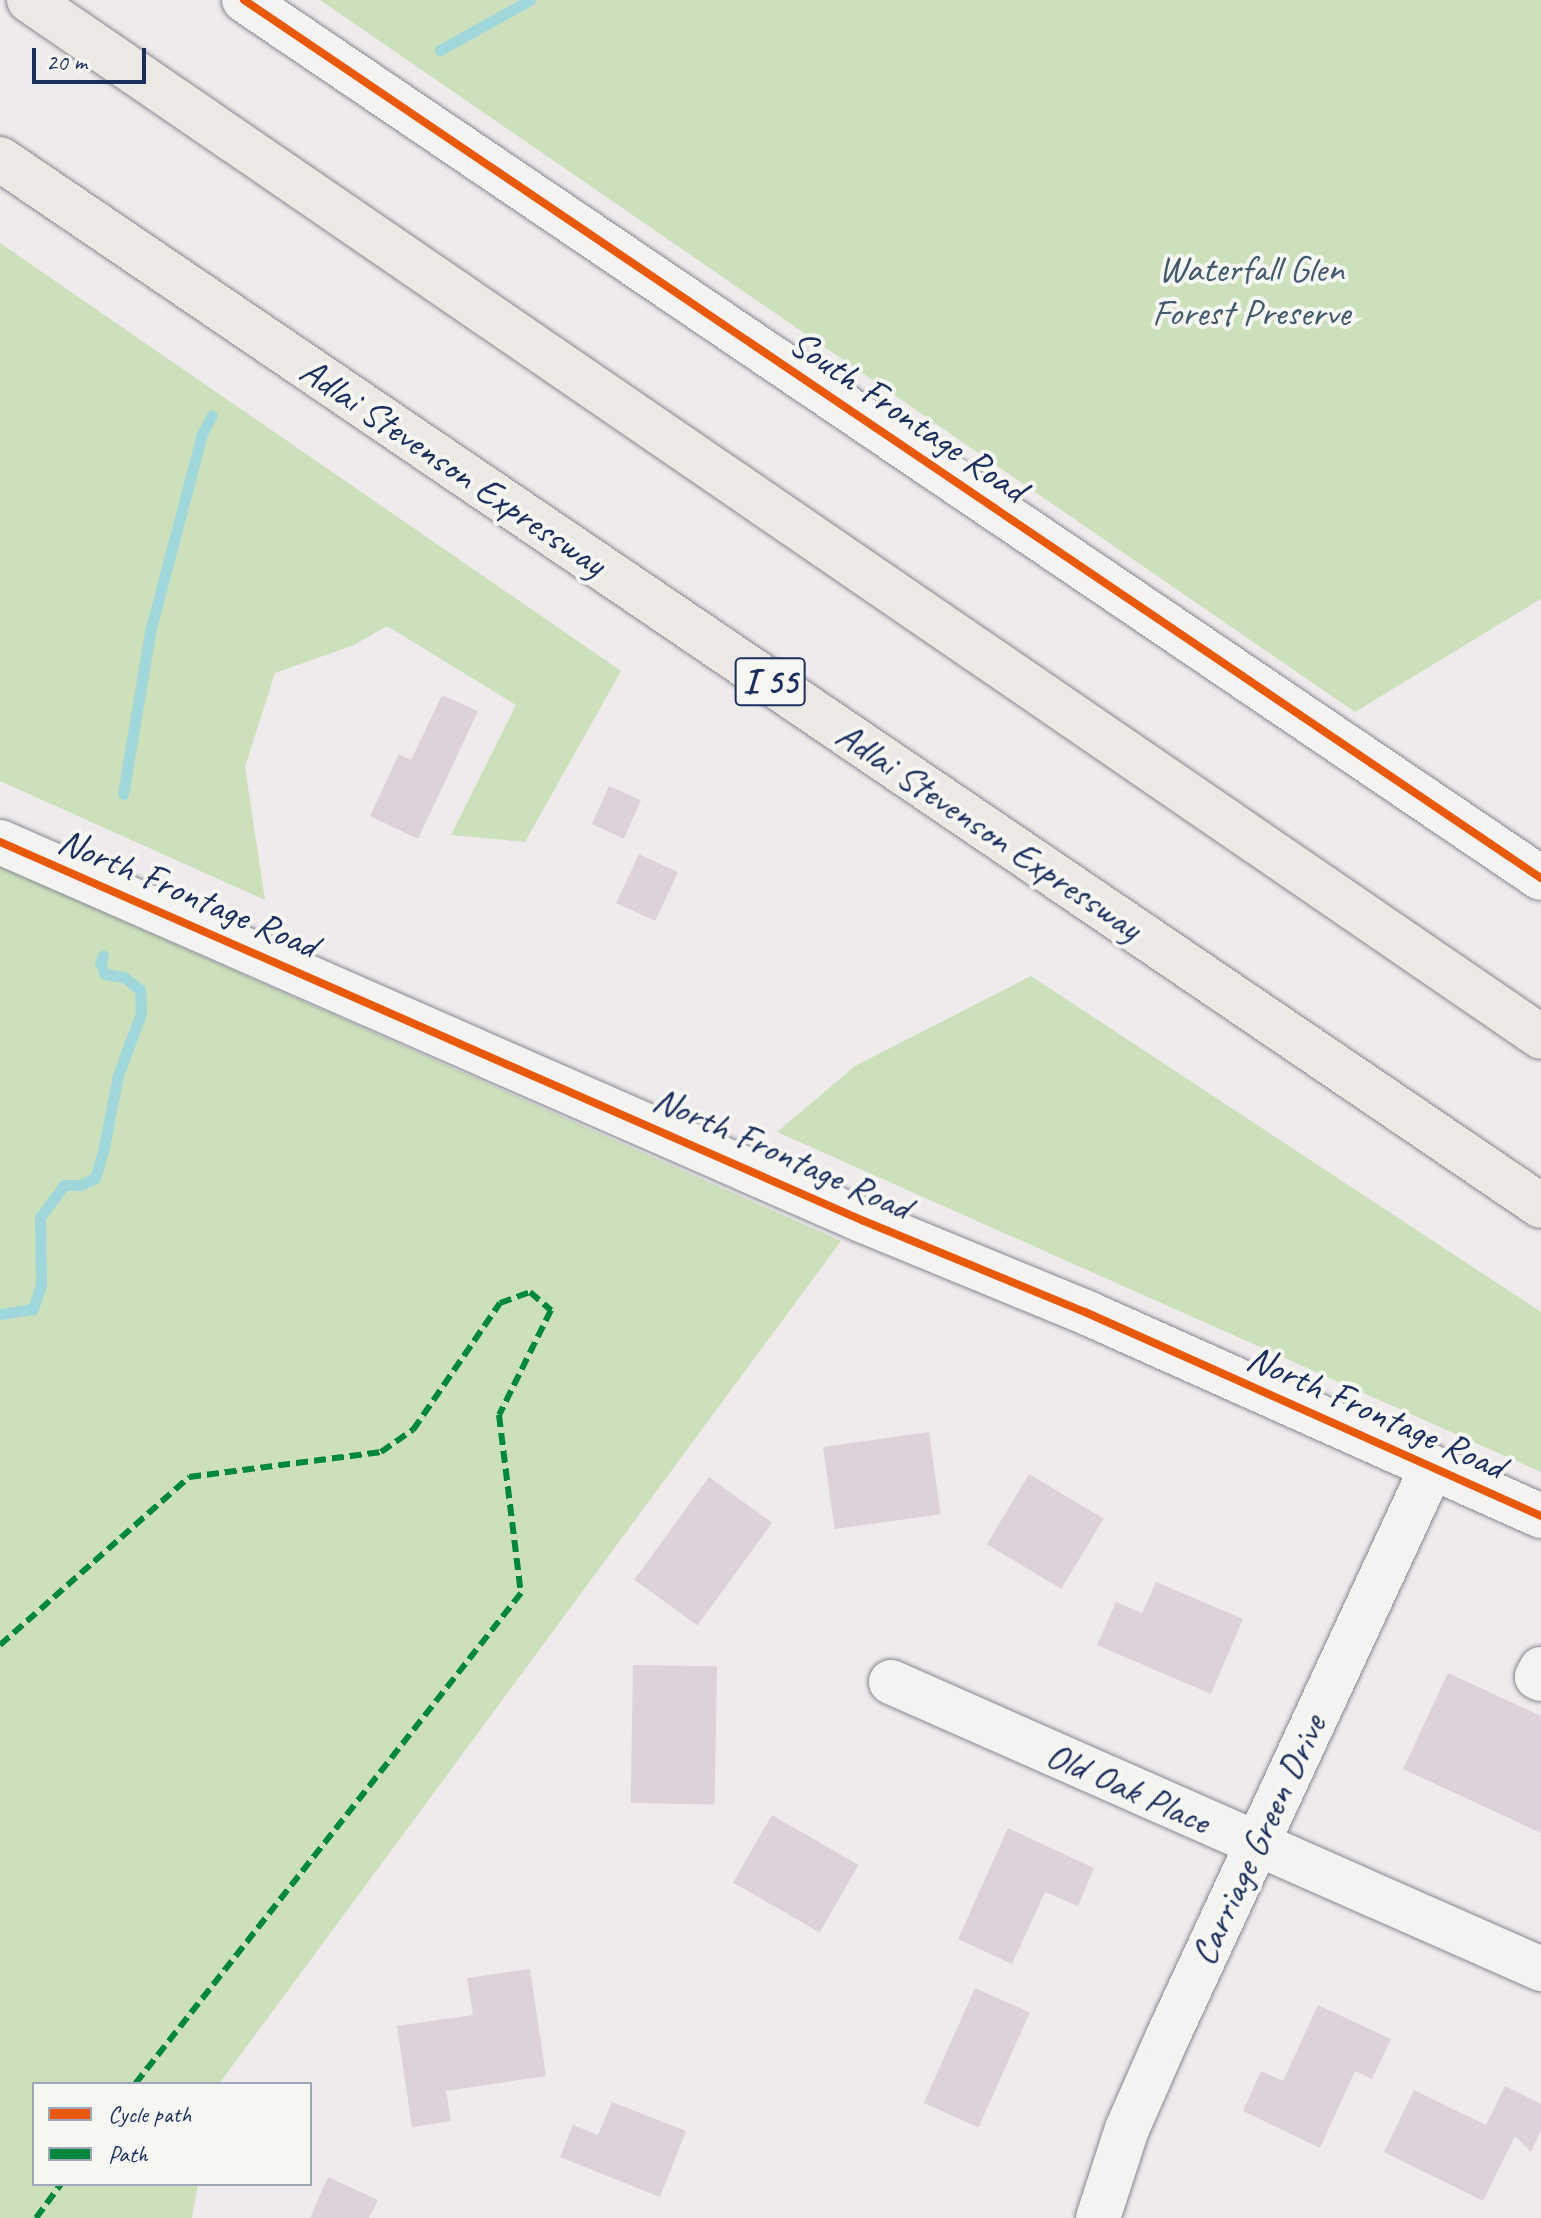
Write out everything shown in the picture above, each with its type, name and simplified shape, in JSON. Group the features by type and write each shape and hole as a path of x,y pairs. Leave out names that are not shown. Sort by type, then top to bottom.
{"highway":[{"path":"29,0 1541,1037"},
{"name":"Adlai Stevenson Expressway","path":"0,159 1541,1206"}],"street":[{"name":"South Frontage Road","path":"244,0 1541,878"},
{"name":"North Frontage Road","path":"0,842 864,1221 1085,1312 1541,1516"},
{"name":"Carriage Green Drive","path":"1098,2218 1127,2129 1255,1845 1432,1467"},
{"path":"1541,1669 1537,1677 1541,1679"},
{"name":"Old Oak Place","path":"891,1682 1541,1969"}],"green space":[{"name":"Waterfall Glen Forest Preserve","path":"320,0 1541,0 1541,599 1355,712"},
{"path":"0,243 621,671 525,842 451,835 516,705 387,626 354,645 275,673 245,767 265,900 0,781"},
{"path":"0,866 841,1241 220,2082 32,2082 32,2186 198,2186 192,2218 0,2218"},
{"path":"1031,976 1541,1312 1541,1472 777,1132 855,1066"}],"building":[{"path":"442,695 478,711 418,839 370,816 399,754 411,760"},
{"path":"609,786 641,800 624,839 592,824"},
{"path":"639,854 678,872 655,921 616,903"},
{"path":"929,1432 941,1514 835,1529 823,1447"},
{"path":"1029,1474 1104,1519 1061,1589 987,1544"},
{"path":"709,1477 772,1523 697,1626 634,1580"},
{"path":"1156,1582 1243,1619 1211,1694 1097,1645 1116,1602 1142,1613"},
{"path":"633,1665 717,1666 715,1804 631,1803"},
{"path":"1448,1673 1541,1716 1541,1833 1403,1769"},
{"path":"772,1815 859,1865 820,1933 733,1883"},
{"path":"1008,1828 1094,1868 1078,1906 1045,1892 1012,1964 958,1939"},
{"path":"530,1969 546,2076 446,2091 451,2121 412,2127 397,2026 473,2015 467,1978"},
{"path":"975,1988 1030,2012 979,2128 924,2103"},
{"path":"1318,2005 1391,2039 1372,2079 1355,2071 1320,2148 1243,2111 1261,2071 1283,2081"},
{"path":"1505,2086 1541,2104 1541,2130 1531,2152 1515,2136 1483,2201 1384,2152 1414,2090 1486,2125"},
{"path":"612,2102 686,2131 660,2197 560,2157 573,2125 598,2135"},
{"path":"328,2177 378,2200 369,2218 310,2218"}],"waterway":[{"path":"440,50 530,0"},
{"path":"123,794 150,632 202,434 212,415"},
{"path":"0,1314 33,1309 41,1285 40,1217 64,1185 80,1185 95,1178 103,1152 118,1075 141,1013 140,990 124,977 105,974 100,963 103,956"}],"marked path":[{"path":"0,1645 189,1477 381,1452 413,1430 500,1303 530,1292 551,1310 499,1415 521,1593 137,2082"},
{"path":"36,2218 60,2186"}],"cycle path":[{"path":"244,0 1541,878"},
{"path":"0,842 864,1221 1085,1312 1541,1516"}]}
